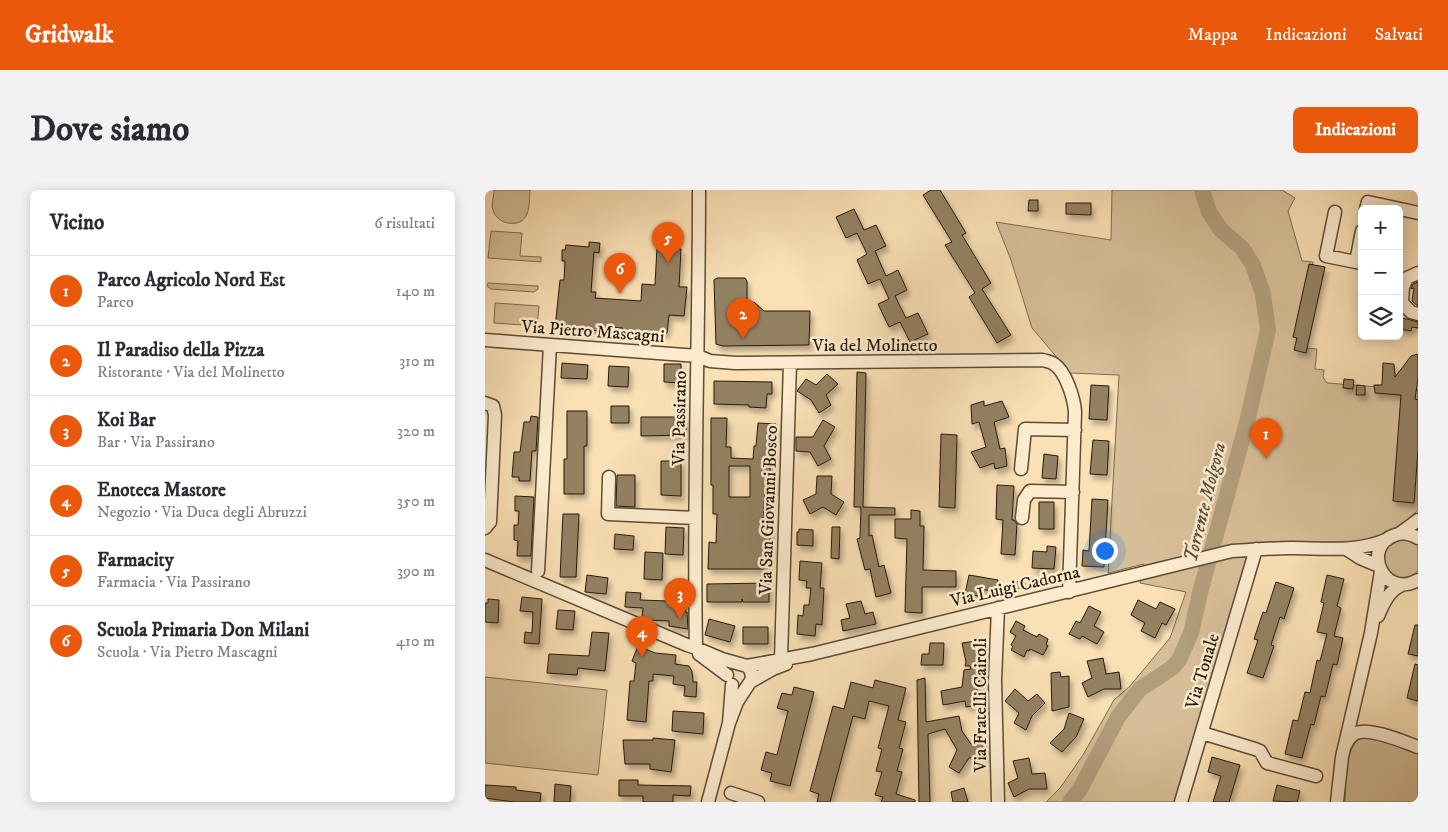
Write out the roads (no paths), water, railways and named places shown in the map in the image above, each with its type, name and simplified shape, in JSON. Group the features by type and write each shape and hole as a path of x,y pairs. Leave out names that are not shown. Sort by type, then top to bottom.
{"street":[{"name":"Via Passirano","path":"692,646 698,356 699,190"},
{"path":"1367,205 1368,202 1382,205"},
{"path":"1403,210 1418,213"},
{"path":"1335,212 1327,256 1358,262"},
{"path":"1418,273 1407,278 1402,295 1402,303 1411,312 1418,314"},
{"name":"Via Pietro Mascagni","path":"485,340 698,356"},
{"path":"539,571 550,345"},
{"name":"Via del Molinetto","path":"698,356 710,361 735,363 1043,360 1053,363 1060,370 1074,402 1075,430"},
{"name":"Via San Giovanni Bosco","path":"781,659 790,363"},
{"path":"485,403 493,406 495,415 489,453 490,522 485,528"},
{"path":"1021,469 1025,429 1075,430 1069,592"},
{"path":"609,477 608,514 695,518"},
{"path":"1022,518 1024,500 1030,491 1073,492"},
{"path":"1337,802 1339,771 1371,633 1380,569 1379,552 1383,544 1418,520"},
{"path":"1393,537 1409,534 1418,538"},
{"name":"Via Luigi Cadorna","path":"742,664 812,654 1218,554 1289,548 1346,549 1369,545 1393,537"},
{"name":"Via Luigi Cadorna","path":"1346,549 1380,569 1391,581 1402,585"},
{"name":"Via Tonale","path":"1181,802 1256,550"},
{"path":"485,560 722,659 742,664 751,672 748,684 729,723 707,802"},
{"path":"1371,633 1382,608 1395,589 1418,580"},
{"name":"Via Fratelli Cairoli","path":"998,608 995,681 998,802"},
{"path":"692,646 739,688 748,684"},
{"name":"Via Luigi Cadorna","path":"748,684 773,669 812,654"},
{"path":"729,723 730,668 742,664"},
{"path":"1353,707 1363,724 1374,732 1418,747"},
{"path":"1345,745 1351,736 1358,732 1374,732"},
{"path":"1202,733 1260,751 1267,763 1316,776"},
{"path":"731,793 758,802"}],"waterway":[{"name":"Torrente Molgora","path":"1070,802 1080,789 1118,717 1140,689 1172,668 1179,660 1191,633 1201,589 1247,422 1268,330 1263,294 1253,265 1242,248 1221,230 1209,212 1202,190"}],"place":[{"name":"Farmacity","path":"668,263"},
{"name":"Scuola Primaria Don Milani","path":"620,294"},
{"name":"Il Paradiso della Pizza","path":"743,339"},
{"name":"Parco Agricolo Nord Est","path":"1266,459"},
{"name":"Koi Bar","path":"680,619"},
{"name":"Enoteca Mastore","path":"642,657"}]}
